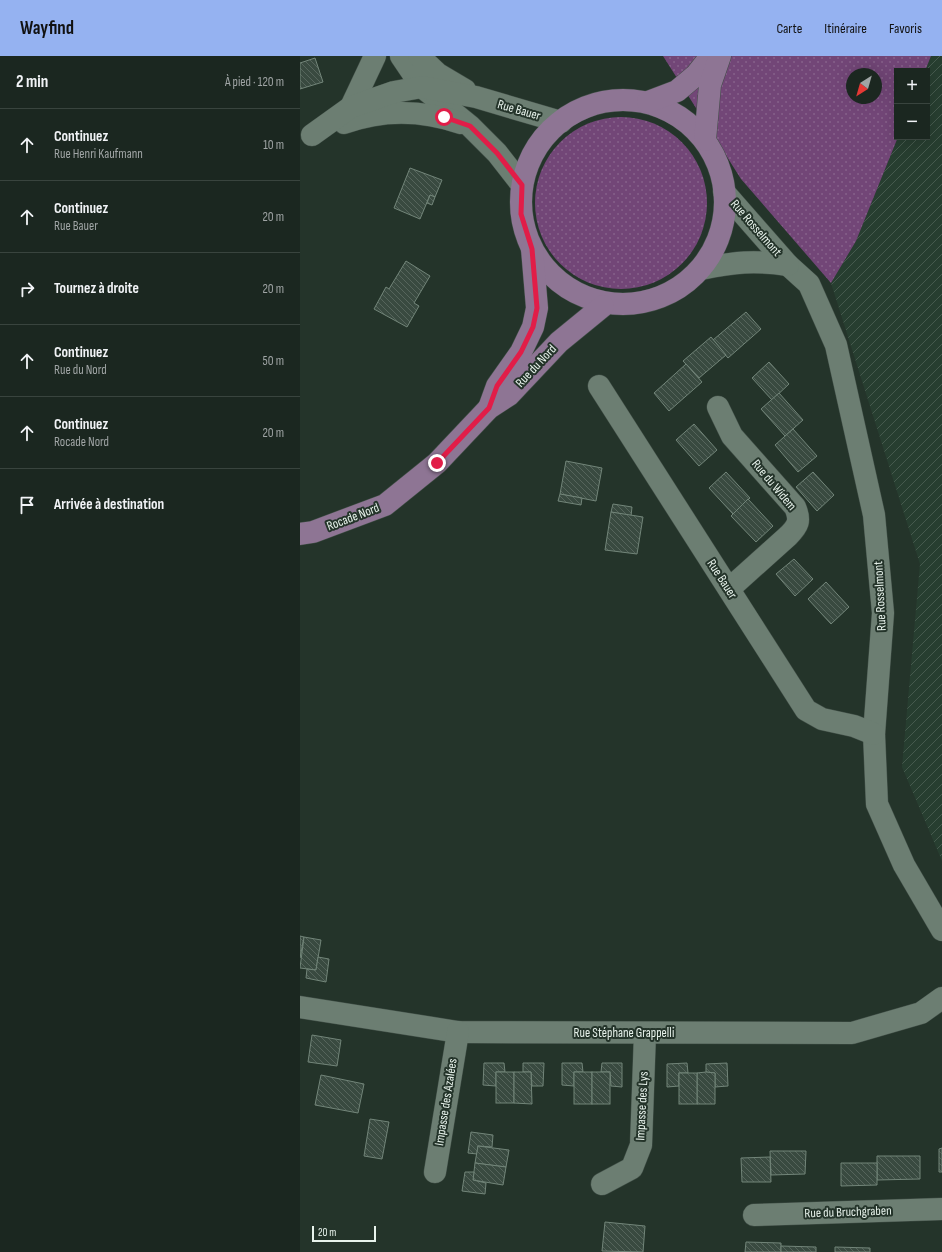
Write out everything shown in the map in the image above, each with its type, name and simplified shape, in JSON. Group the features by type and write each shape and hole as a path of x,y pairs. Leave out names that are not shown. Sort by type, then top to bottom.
{"main road":[{"path":"648,102 677,91 696,75 711,56"},
{"path":"705,140 710,85 720,56"},
{"path":"605,100 648,102 679,115 705,140 720,167 726,205 720,236 714,250 701,268 676,290 641,303 602,306 574,296 552,276 532,249 521,214 522,185 527,165 541,140 571,113 605,100"},
{"name":"Rue du Nord","path":"489,408 497,386 521,352 533,327 537,308 532,249"},
{"name":"Rue du Nord","path":"489,408 509,395 559,342 602,306"},
{"name":"Rocade Nord","path":"300,534 313,532 385,505 437,463 489,408"}],"street":[{"path":"351,107 375,56"},
{"path":"401,56 422,87 470,126 497,153 522,185"},
{"name":"Rue Bauer","path":"419,56 438,74 476,97"},
{"path":"306,138 351,107 394,92 422,87"},
{"name":"Rue Bauer","path":"422,87 476,97 561,122"},
{"path":"306,138 362,117 412,112 444,117 470,126"},
{"name":"Rue Rosselmont","path":"724,192 788,265 809,284 836,345 874,515 883,613 874,734 877,804 904,865 942,930"},
{"name":"Rue Rosselmont","path":"701,268 733,262 759,261 788,265"},
{"name":"Rue Bauer","path":"599,386 806,710 822,719 854,726 874,734"},
{"name":"Rue du Widem","path":"718,407 732,436 795,507 800,518 797,527 788,536 729,589"},
{"name":"Rue Stéphane Grappelli","path":"300,1007 458,1032 852,1033 921,1013 942,998"},
{"name":"Impasse des Azalées","path":"435,1172 458,1032"},
{"name":"Impasse des Lys","path":"602,1184 632,1168 641,1145 645,1033"},
{"name":"Rue du Bruchgraben","path":"754,1215 942,1209"}],"shaded area":[{"path":"663,56 931,56 926,68 894,68 894,140 897,140 856,241 831,283 741,179"},
{"path":"931,56 942,56 942,861 902,767 920,564 831,283 856,241 897,140 930,140 930,68 926,68"},
{"path":"621,117 638,119 654,124 669,132 687,149 692,155 703,178 707,203 705,220 700,236 692,251 675,269 669,274 646,285 621,289 604,287 588,282 573,274 555,257 550,251 539,228 535,203 537,186 542,170 550,155 567,137 573,132 596,121"}],"building":[{"path":"315,58 323,82 300,89 300,63"},
{"path":"410,168 442,180 435,197 430,195 420,219 394,208"},
{"path":"430,195 435,197 432,205 427,203"},
{"path":"406,261 430,276 414,303 419,306 407,327 374,309 386,287 389,289"},
{"path":"746,312 761,329 728,358 713,340"},
{"path":"711,337 726,355 699,378 683,361"},
{"path":"769,362 789,384 772,400 752,378"},
{"path":"686,364 702,382 669,411 654,393"},
{"path":"779,393 803,420 785,436 761,409"},
{"path":"694,424 717,450 699,466 676,440"},
{"path":"793,429 817,456 798,472 775,445"},
{"path":"566,461 602,468 596,501 560,494"},
{"path":"726,472 750,498 733,514 709,488"},
{"path":"813,472 834,495 817,511 796,487"},
{"path":"560,494 582,498 581,505 558,501"},
{"path":"748,499 773,526 756,542 731,516"},
{"path":"613,504 632,507 631,516 611,512"},
{"path":"611,512 643,517 637,554 605,550"},
{"path":"794,559 813,579 795,596 776,574"},
{"path":"826,582 849,607 831,624 808,599"},
{"path":"300,936 304,937 300,958"},
{"path":"304,937 321,940 316,970 300,968"},
{"path":"318,957 329,959 326,982 306,978 307,969 316,970"},
{"path":"312,1035 341,1040 337,1066 308,1062"},
{"path":"484,1063 504,1063 505,1072 496,1072 496,1086 483,1085"},
{"path":"523,1063 544,1063 543,1086 532,1086 531,1072 523,1072"},
{"path":"562,1063 582,1063 583,1072 574,1072 574,1086 562,1085"},
{"path":"602,1063 622,1063 622,1087 611,1086 610,1072 601,1072"},
{"path":"687,1063 688,1073 679,1073 679,1086 667,1087 667,1064"},
{"path":"727,1063 728,1086 715,1087 715,1073 706,1072 706,1064"},
{"path":"496,1072 514,1072 514,1103 496,1103"},
{"path":"514,1072 531,1072 532,1104 514,1103"},
{"path":"574,1072 592,1072 592,1104 574,1104"},
{"path":"592,1072 610,1072 610,1104 592,1104"},
{"path":"679,1073 697,1073 697,1104 679,1104"},
{"path":"697,1073 715,1073 715,1104 697,1104"},
{"path":"321,1075 364,1084 358,1113 315,1105"},
{"path":"370,1119 389,1122 382,1159 364,1156"},
{"path":"471,1132 493,1135 492,1147 478,1146 477,1154 468,1153"},
{"path":"478,1146 509,1150 506,1167 475,1163"},
{"path":"942,1148 942,1172 939,1172 939,1149"},
{"path":"770,1151 806,1151 805,1174 771,1175"},
{"path":"877,1156 920,1156 920,1179 877,1180"},
{"path":"770,1157 771,1182 742,1182 741,1158"},
{"path":"475,1163 506,1167 503,1185 473,1180"},
{"path":"841,1163 877,1163 877,1185 841,1186"},
{"path":"465,1172 474,1172 473,1180 486,1183 485,1194 462,1191"},
{"path":"605,1222 645,1226 643,1252 602,1251"},
{"path":"746,1242 781,1243 781,1252 745,1252"},
{"path":"781,1246 816,1247 816,1252 781,1252"},
{"path":"835,1247 870,1248 870,1252 835,1252"}],"route":[{"path":"437,463 489,408 497,386 521,352 533,327 537,308 532,249 521,214 522,185 497,153 470,126 444,117"}]}
